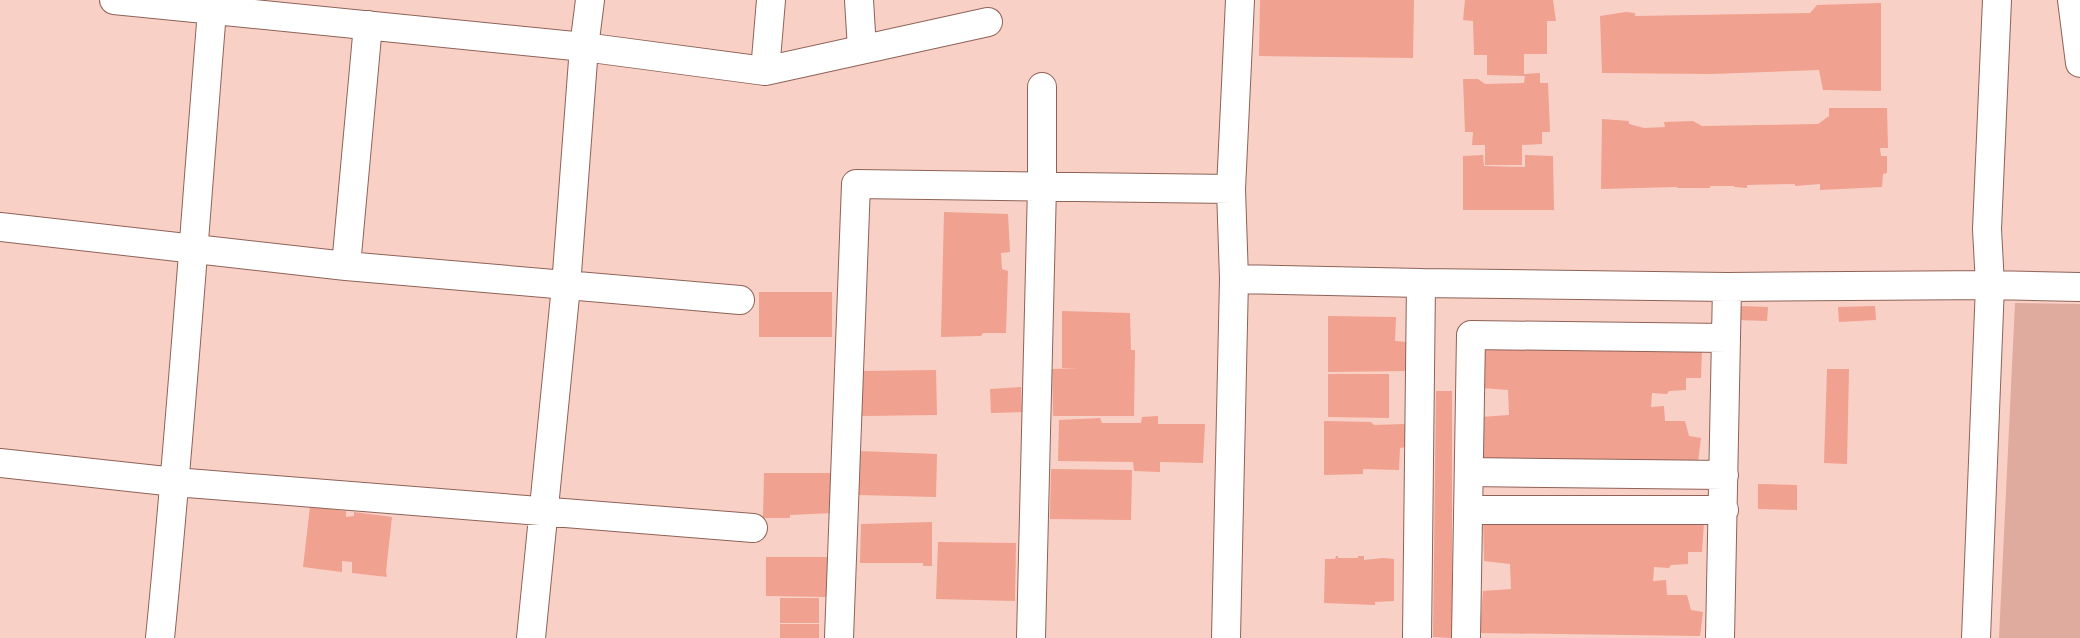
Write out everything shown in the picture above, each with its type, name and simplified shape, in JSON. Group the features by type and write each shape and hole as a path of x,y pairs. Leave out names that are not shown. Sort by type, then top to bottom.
{"street":[{"path":"114,0 152,2 212,11 303,9 368,25 584,47 765,71 988,22"},
{"path":"531,638 566,286 584,47 590,0"},
{"path":"765,71 771,0"},
{"path":"860,0 862,49"},
{"path":"1226,638 1234,279 1231,189 1240,0"},
{"path":"1976,638 1990,285 1987,230 1997,0"},
{"path":"2072,0 2080,63"},
{"path":"160,638 175,482 212,11"},
{"path":"346,266 368,25"},
{"path":"1031,638 1042,186 1042,87"},
{"path":"839,638 856,184 1231,189"},
{"path":"0,227 346,266 740,300"},
{"path":"1234,279 1727,286 1990,285 2080,287"},
{"path":"1417,638 1421,283"},
{"path":"1720,638 1727,286"},
{"path":"1466,638 1471,335 1726,338"},
{"path":"0,463 175,482 753,528"},
{"path":"1469,472 1724,475"},
{"path":"1468,510 1724,510"}],"shaded area":[{"path":"2015,303 2080,304 2080,638 1999,638"}],"building":[{"path":"1260,0 1414,0 1413,58 1259,56"},
{"path":"1465,0 1553,0 1556,21 1547,21 1547,54 1524,54 1524,74 1540,73 1540,83 1548,83 1550,132 1542,132 1542,144 1522,145 1522,165 1485,165 1485,145 1472,145 1473,132 1465,132 1463,79 1478,79 1485,84 1524,83 1525,76 1487,75 1487,55 1474,55 1473,21 1463,20"},
{"path":"1881,3 1881,91 1823,90 1819,70 1711,74 1602,73 1600,16 1626,12 1635,13 1635,16 1810,13 1817,5"},
{"path":"1829,108 1887,108 1888,148 1880,148 1881,156 1887,156 1887,173 1883,174 1882,187 1820,190 1820,184 1795,186 1795,184 1747,185 1747,188 1710,186 1710,188 1601,189 1602,119 1629,121 1629,124 1644,128 1665,127 1664,122 1693,121 1702,126 1818,124 1829,116"},
{"path":"1483,155 1484,166 1525,167 1525,155 1553,156 1554,210 1463,210 1463,156"},
{"path":"944,212 1008,214 1010,252 1001,253 1002,269 1008,271 1006,333 941,337"},
{"path":"759,292 832,292 832,337 759,337"},
{"path":"1739,306 1768,307 1767,321 1738,320"},
{"path":"1875,306 1876,320 1839,322 1838,307"},
{"path":"1062,311 1130,313 1131,350 1135,350 1134,416 1053,416 1052,369 1080,368 1062,368"},
{"path":"1328,316 1396,317 1395,341 1407,342 1408,371 1328,372"},
{"path":"1481,340 1702,348 1701,378 1686,378 1686,390 1669,391 1667,394 1652,393 1651,407 1664,406 1665,421 1685,421 1689,436 1701,438 1698,462 1478,459 1481,417 1509,415 1508,390 1482,388"},
{"path":"1827,369 1849,369 1847,464 1824,463"},
{"path":"936,370 937,415 862,416 862,371"},
{"path":"1328,374 1389,374 1389,418 1328,417"},
{"path":"1021,387 1022,412 991,413 990,389"},
{"path":"1436,391 1452,391 1452,638 1433,637"},
{"path":"1158,416 1158,424 1205,424 1203,463 1160,462 1160,472 1134,471 1133,462 1058,461 1059,420 1100,418 1102,423 1141,423 1142,417"},
{"path":"1324,421 1371,422 1374,425 1405,424 1406,447 1400,448 1399,470 1363,469 1363,474 1324,475"},
{"path":"859,451 937,454 936,497 858,495"},
{"path":"1051,469 1132,470 1131,520 1050,519"},
{"path":"764,473 833,473 833,513 790,515 790,518 763,518"},
{"path":"1758,484 1797,485 1797,510 1758,509"},
{"path":"310,507 346,511 346,517 354,516 354,512 392,517 387,577 352,573 352,562 342,561 342,572 303,567"},
{"path":"1483,514 1704,522 1702,552 1688,552 1688,564 1671,565 1669,568 1654,567 1653,581 1666,580 1667,595 1687,595 1691,610 1703,612 1700,636 1480,633 1483,591 1511,589 1510,564 1484,561"},
{"path":"932,522 932,566 923,566 923,563 860,563 861,524"},
{"path":"938,542 1016,543 1015,601 936,599"},
{"path":"1336,556 1338,558 1358,558 1358,556 1364,556 1364,560 1394,559 1394,601 1375,602 1375,605 1324,603 1325,559 1335,559"},
{"path":"766,557 830,557 828,597 766,596"},
{"path":"780,598 819,598 819,623 780,623"},
{"path":"780,624 819,624 819,638 780,638"}]}
